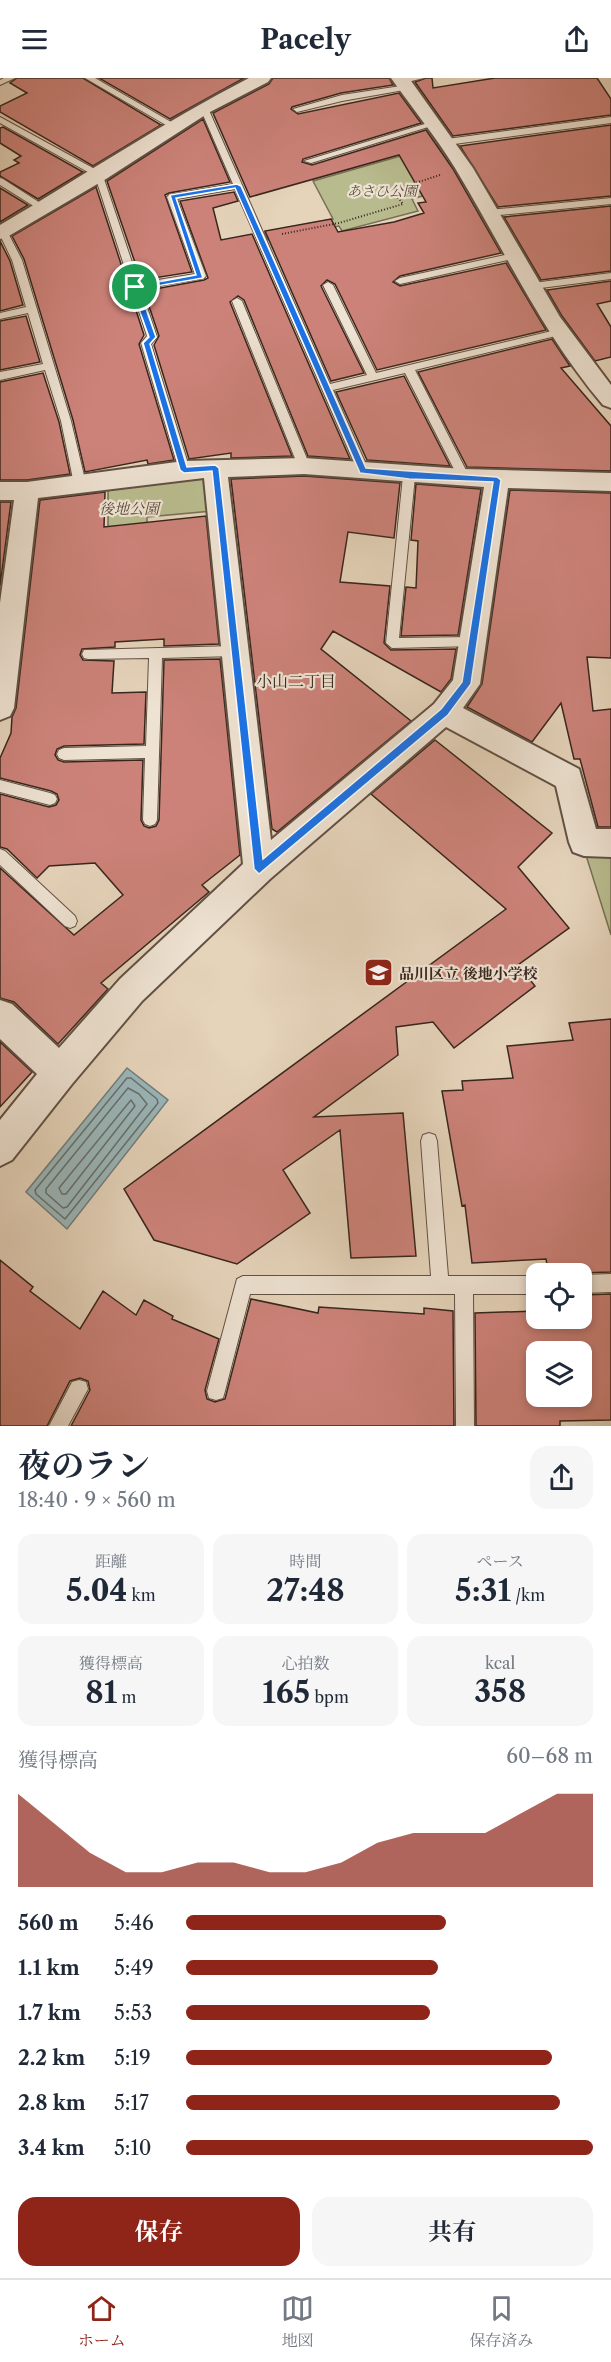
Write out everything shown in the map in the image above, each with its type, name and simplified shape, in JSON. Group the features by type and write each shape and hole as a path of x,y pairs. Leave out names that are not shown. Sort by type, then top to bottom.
{"street":[{"path":"2,232 99,175 204,108 259,78"},
{"path":"408,81 464,168 560,332 609,394"},
{"path":"0,491 27,491 184,470 304,466 409,476 611,482"},
{"path":"215,468 259,869"},
{"path":"0,1148 60,1072 131,990 259,869 444,712 466,684 497,480"},
{"path":"0,708 27,491"},
{"path":"444,712 568,778 584,842 611,843"},
{"path":"0,1016 60,1072"}],"lane":[{"path":"0,83 11,78"},
{"path":"89,78 174,126"},
{"path":"297,109 408,81"},
{"path":"204,108 363,471"},
{"path":"0,120 99,175 152,337 146,343 184,470"},
{"path":"447,142 611,120"},
{"path":"308,161 434,124"},
{"path":"0,181 43,208"},
{"path":"135,287 201,276 172,197 237,186"},
{"path":"489,213 611,201"},
{"path":"2,232 17,260 66,422 80,484"},
{"path":"400,281 514,256"},
{"path":"533,286 611,276"},
{"path":"328,285 373,377"},
{"path":"237,301 304,466"},
{"path":"0,316 32,309"},
{"path":"328,388 560,332"},
{"path":"0,376 49,366"},
{"path":"408,369 464,478"},
{"path":"409,476 392,643 472,642"},
{"path":"88,654 234,651"},
{"path":"150,820 156,653"},
{"path":"64,754 153,752"},
{"path":"0,786 50,799"},
{"path":"0,856 70,921"},
{"path":"429,1141 440,1286"},
{"path":"592,1284 611,1283"},
{"path":"216,1390 243,1285 526,1285"},
{"path":"464,1287 465,1426"},
{"path":"58,1426 79,1389"}],"path":[{"path":"261,237 339,223 403,204 397,196 398,189 464,168"}],"green space":[{"name":"あさひ公園","path":"439,145 465,184 412,199 418,211 342,231 339,226 268,240 264,232 333,219 313,181"},
{"name":"後地公園","path":"209,477 212,511 147,517 147,532 108,535 108,489"},
{"path":"585,852 611,852 611,935"}],"water":[{"path":"127,1068 168,1100 67,1229 26,1192"}],"building":[{"path":"17,78 83,78 161,125 93,166 0,112 0,106 27,93 10,83"},
{"path":"99,78 244,78 170,119"},
{"path":"273,78 389,78 393,85 341,93 291,109 298,114 399,93 421,123 303,159 302,162 312,165 426,130 453,169 501,253 400,276 393,282 400,286 506,263 546,330 377,370 335,284 327,280 321,286 364,373 331,381 265,231 331,219 338,232 394,222 424,213 418,203 426,202 399,155 250,197 213,113 269,84"},
{"path":"432,78 433,88 495,78 597,78 611,99 611,115 453,136 415,82"},
{"path":"203,119 230,182 165,195 192,272 141,280 107,181"},
{"path":"611,125 611,196 498,207 460,146"},
{"path":"3,127 83,172 38,199 0,176 0,172 19,163 14,160 21,156 0,143 0,128"},
{"path":"96,187 144,335 139,344 174,460 148,464 147,460 85,472 73,420 24,259 12,236"},
{"path":"0,188 28,205 0,222"},
{"path":"234,192 238,201 213,208 221,240 252,234 350,459 308,456 244,300 238,296 230,302 292,456 231,458 231,453 189,459 154,345 159,336 144,291 208,278 180,201"},
{"path":"611,206 611,271 541,280 504,217"},
{"path":"0,241 10,261 23,305 0,311"},
{"path":"611,281 611,301 597,304 611,327 611,357 595,361 562,316 547,290"},
{"path":"26,316 40,362 0,370 0,321"},
{"path":"552,339 570,366 561,368 611,426 611,471 467,467 418,372"},
{"path":"43,373 59,422 70,474 27,480 0,480 0,382"},
{"path":"404,376 450,466 367,460 336,392"},
{"path":"304,476 400,483 394,538 348,532 340,582 390,586 384,643 391,650 456,649 451,679 441,692 333,631 321,649 411,721 277,832 272,829 231,479"},
{"path":"416,484 481,489 458,635 401,636 406,587 416,588 418,541 411,540"},
{"path":"510,490 611,493 611,658 587,657 593,711 611,709 611,827 598,827 580,759 574,759 561,703 532,742 467,707 482,684"},
{"path":"105,492 104,527 206,516 219,644 164,646 164,639 115,642 115,647 82,649 80,655 83,660 114,661 112,693 146,692 144,744 64,746 57,749 55,755 58,760 64,762 143,760 141,820 144,826 149,828 156,826 159,820 164,660 220,659 240,855 202,885 209,892 101,983 108,989 58,1044 14,1002 0,998 0,868 74,935 123,895 95,863 49,866 37,878 7,849 0,847 0,794 49,807 56,805 59,800 57,794 51,791 0,778 0,758 11,733 12,717 16,708 40,500"},
{"path":"0,502 11,502 0,586"},
{"path":"435,740 552,833 518,867 569,928 518,965 535,986 454,1048 433,1022 396,1027 398,1055 314,1117 403,1113 416,1256 351,1258 340,1130 283,1170 310,1213 237,1264 154,1240 124,1189 506,909 371,794"},
{"path":"611,1019 611,1272 592,1273 592,1263 547,1263 546,1259 472,1263 465,1205 462,1206 442,1091 463,1090 462,1081 513,1078 507,1046 573,1040 569,1023"},
{"path":"0,1042 32,1072 0,1107"},
{"path":"0,1260 33,1287 30,1291 80,1329 103,1291 136,1315 144,1300 173,1316 172,1319 219,1339 205,1390 207,1399 215,1402 225,1399 251,1299 318,1313 319,1307 424,1314 424,1308 453,1311 454,1426 71,1426 90,1390 88,1381 80,1378 70,1381 47,1426 0,1426"},
{"path":"611,1294 611,1420 560,1421 560,1426 476,1426 475,1313 526,1311 526,1329 592,1329 592,1295"}],"place":[{"name":"品川区立 後地小学校","path":"378,973"}],"district":[{"name":"小山二丁目","path":"296,681"}],"route":[{"path":"237,186 363,471 409,476 497,480 466,684 444,712 259,869 215,468 184,470 146,343 152,337 135,287 201,276 172,197 237,186"}]}
